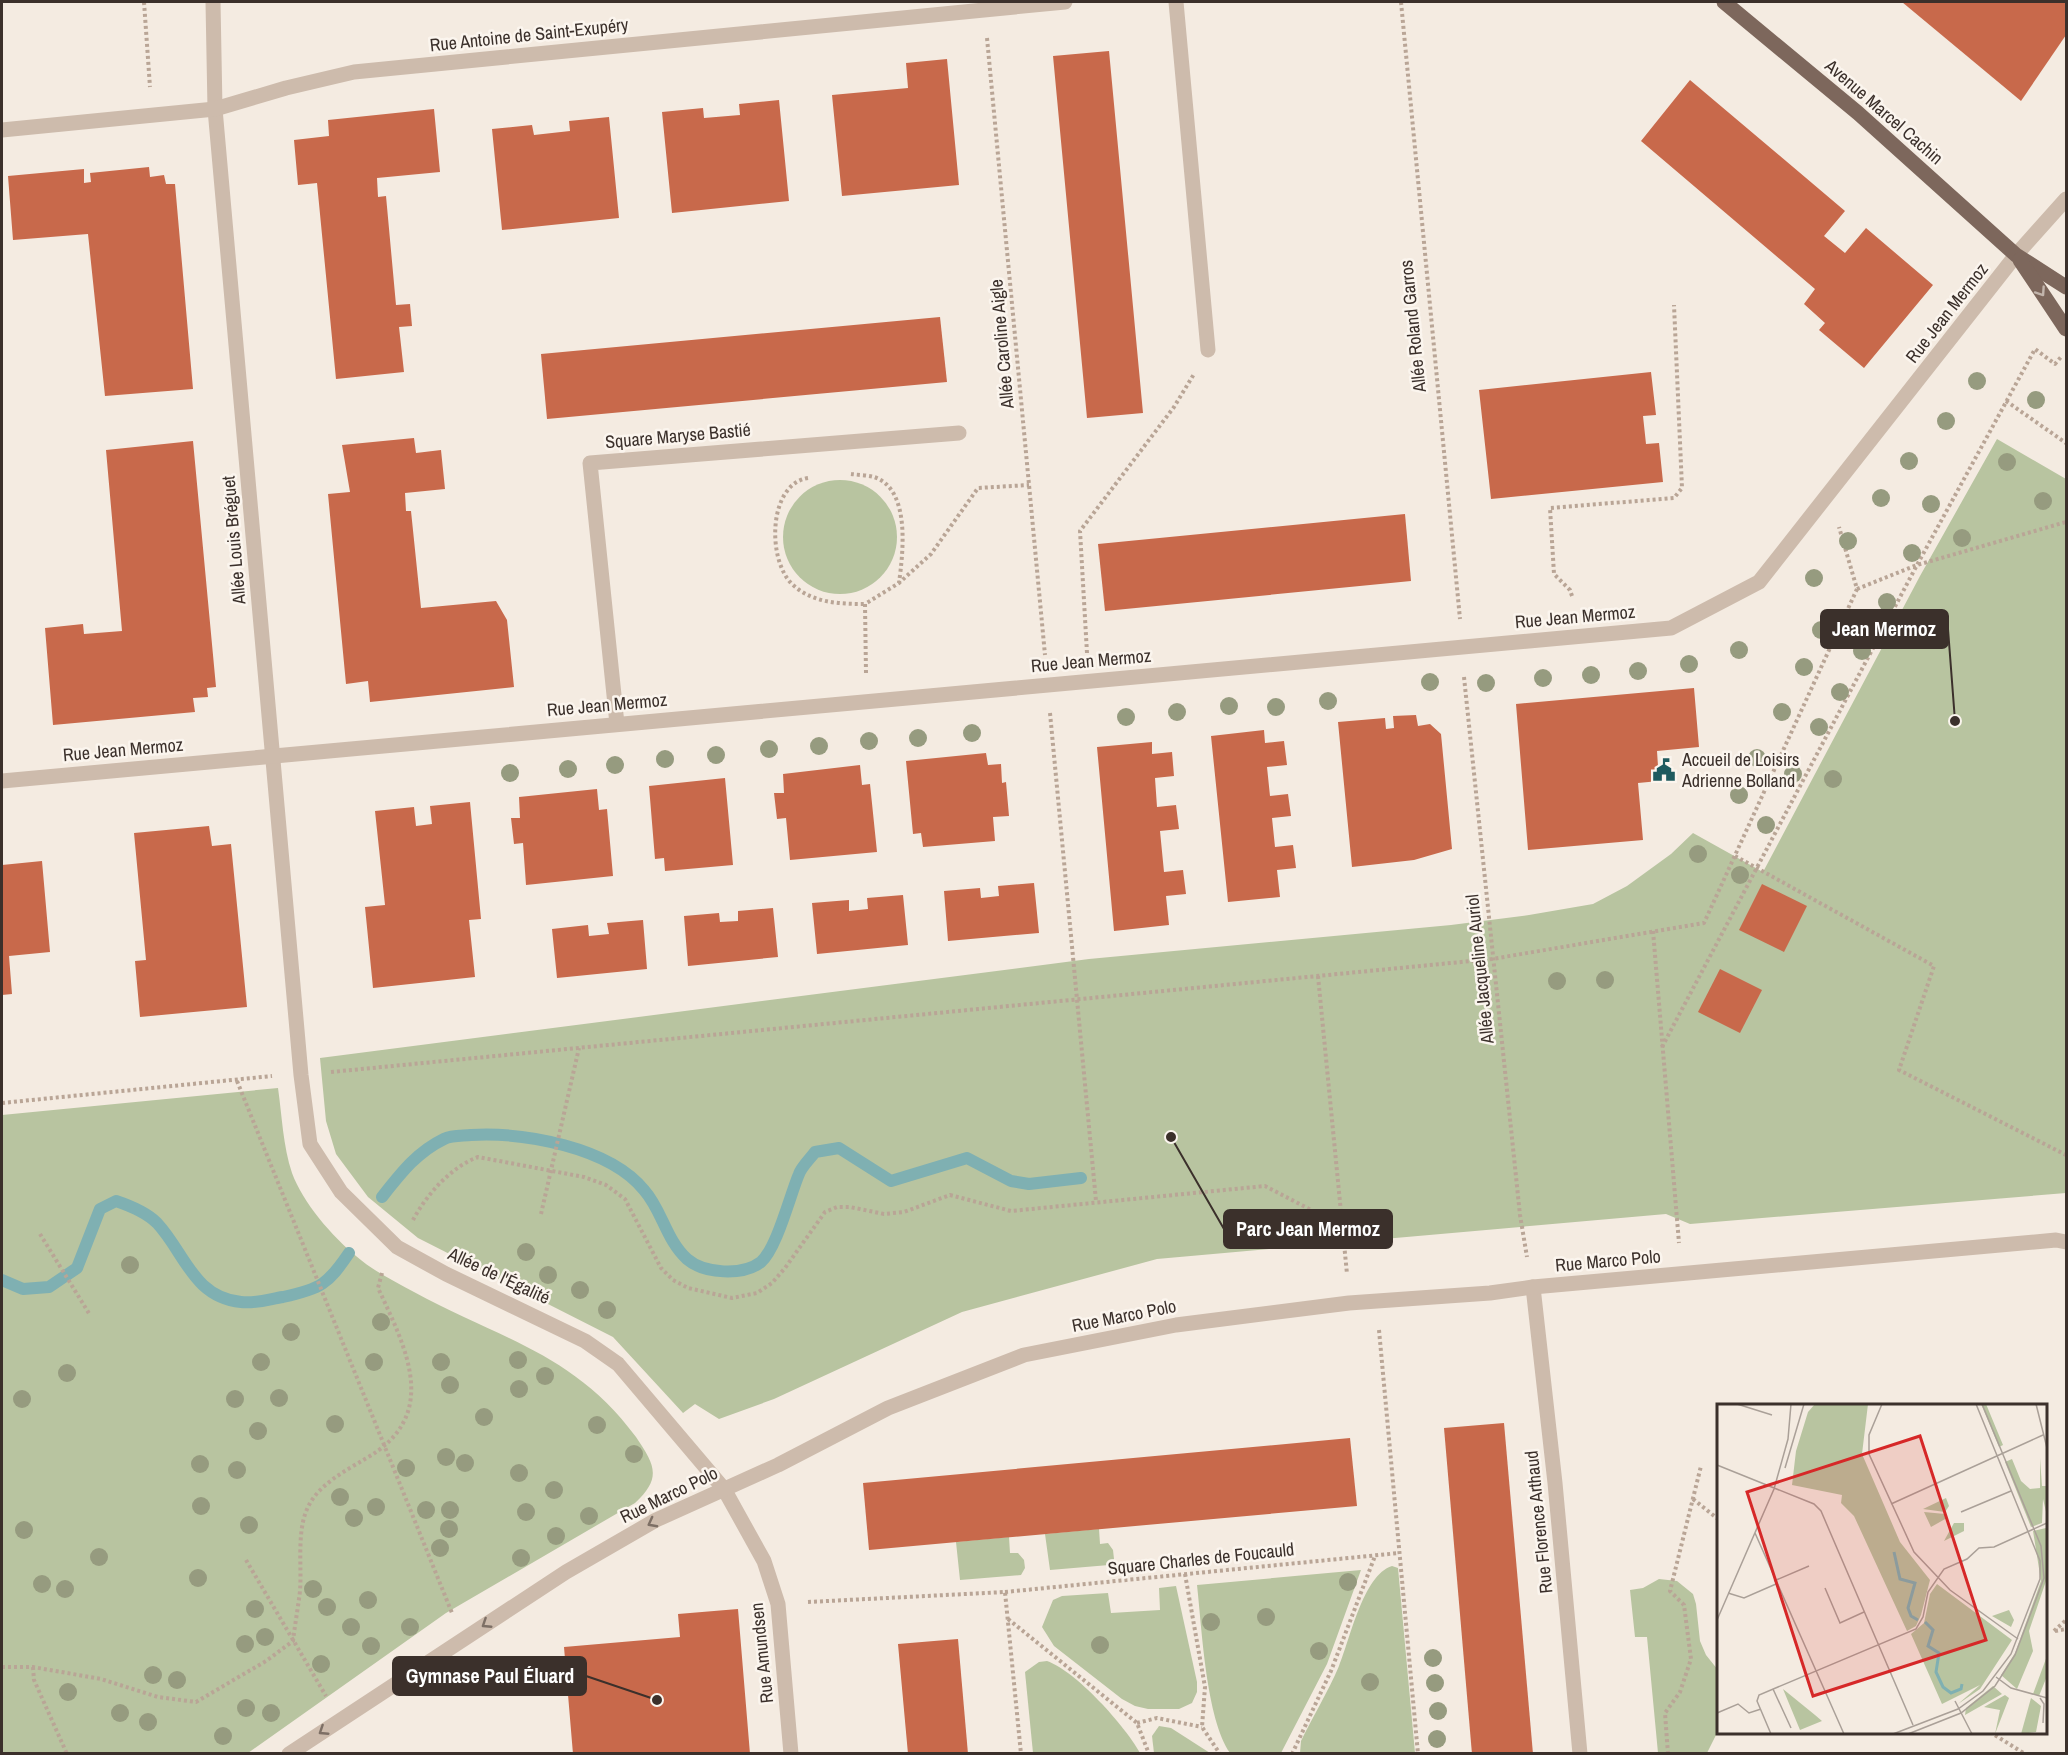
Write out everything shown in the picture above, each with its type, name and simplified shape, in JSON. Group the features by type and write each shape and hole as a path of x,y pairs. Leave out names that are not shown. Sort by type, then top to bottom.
{"main road":[{"name":"Avenue Marcel Cachin","path":"1724,2 1858,113 2016,255 2067,287"},
{"name":"Avenue Marcel Cachin","path":"2016,255 2067,329"}],"street":[{"name":"Allée Louis Bréguet","path":"213,2 215,109 300,1075"},
{"name":"Rue Antoine de Saint-Exupéry","path":"2,130 215,109 286,88 354,72 1065,2"},
{"path":"1176,2 1208,350"},
{"name":"Rue Jean Mermoz","path":"2,781 1671,628 1759,582 2016,255 2067,199"},
{"name":"Square Maryse Bastié","path":"617,724 590,463 958,433"},
{"name":"Allée de l'Égalité","path":"300,1075 310,1144 340,1192 397,1247 446,1274 566,1331 618,1364 724,1489"},
{"name":"Rue Marco Polo","path":"289,1754 566,1572 656,1520 778,1465 888,1408 1024,1355 1176,1324 1349,1303 1490,1293 1533,1287 2056,1240 2067,1242"},
{"name":"Rue Florence Arthaud","path":"1533,1287 1555,1483 1580,1754"},
{"name":"Rue Amundsen","path":"724,1489 764,1561 778,1604 791,1754"}],"path":[{"path":"144,2 153,115"},
{"name":"Allée Roland Garros","path":"1401,2 1459,596 1461,646"},
{"name":"Allée Caroline Aigle","path":"984,10 1096,1202"},
{"path":"1572,596 1570,590 1554,574 1550,508 1674,498 1682,488 1674,305"},
{"path":"1662,1047 1917,565 2035,349 2055,364 2067,351"},
{"path":"1089,681 1080,531 1174,407 1208,350"},
{"path":"2006,401 2067,443"},
{"path":"841,473 876,477 895,495 904,538 899,583"},
{"path":"809,478 799,479 787,492 780,507 774,528 774,547 780,567 791,583 825,602 865,604 899,583 931,554 978,488 1029,485"},
{"path":"2,1103 1492,959 1704,923 1857,589 1829,494"},
{"path":"1857,589 1917,565 2067,522"},
{"path":"865,604 866,701"},
{"name":"Allée Jacqueline Auriol","path":"1461,646 1520,1215 1533,1287"},
{"path":"1735,856 1934,966 1899,1070 2067,1155"},
{"path":"1653,931 1682,1274"},
{"path":"1318,976 1349,1303"},
{"path":"541,1214 579,1048"},
{"path":"237,1081 462,1639"},
{"path":"40,1234 90,1315"},
{"path":"1376,1301 1418,1754"},
{"path":"1668,1754 1665,1713 1680,1692 1691,1659 1684,1605 1670,1591 1701,1466"},
{"path":"1694,1499 1717,1517"},
{"name":"Square Charles de Foucauld","path":"778,1604 1005,1592 1399,1553"},
{"path":"1292,1754 1331,1671 1375,1556"},
{"path":"246,1560 342,1719"},
{"path":"1185,1574 1205,1687 1202,1727 1220,1754"},
{"path":"1005,1592 1021,1754"},
{"path":"1008,1618 1137,1723 1149,1754"},
{"path":"2067,1620 2054,1631 2067,1629"},
{"path":"33,1667 34,1680 67,1754"},
{"path":"1137,1723 1157,1718 1202,1727"},
{"path":"1993,1734 2025,1754"}],"green space":[{"path":"1997,439 2066,479 2066,1193 1690,1224 1666,1214 1157,1259 962,1312 774,1399 719,1419 695,1404 683,1413 613,1337 418,1238 368,1197 336,1154 326,1121 320,1058 1089,959 1451,925 1529,915 1593,904 1627,886 1671,854 1693,833 1763,872 1920,576"},
{"path":"840,480 862,485 880,497 892,515 897,537 892,559 880,577 862,589 840,594 818,589 800,577 788,559 783,537 788,515 800,497 818,485"},
{"path":"278,1088 285,1142 292,1173 303,1196 337,1239 377,1271 414,1292 534,1351 587,1386 612,1409 643,1447 653,1471 652,1479 644,1494 635,1503 446,1613 248,1753 2,1753 2,1115"},
{"path":"1099,1529 1100,1544 1108,1543 1113,1550 1114,1559 1109,1565 1050,1570 1045,1534"},
{"path":"1009,1537 1010,1553 1018,1553 1024,1560 1025,1568 1021,1575 960,1580 956,1542"},
{"path":"1392,1566 1398,1568 1415,1753 1300,1753 1301,1741 1339,1666 1365,1595 1382,1572"},
{"path":"1361,1570 1327,1664 1281,1753 1230,1753 1222,1738 1210,1696 1197,1585"},
{"path":"1659,1579 1677,1581 1693,1594 1700,1641 1706,1655 1717,1669 1717,1733 1707,1753 1658,1753 1647,1637 1635,1637 1630,1590 1643,1588"},
{"path":"1176,1586 1197,1682 1197,1692 1192,1703 1179,1709 1148,1709 1135,1706 1122,1699 1054,1646 1042,1627 1053,1600 1062,1596 1108,1593 1111,1613 1160,1610 1159,1588"},
{"path":"1047,1661 1059,1667 1085,1687 1112,1715 1140,1753 1033,1753 1025,1672 1039,1662"},
{"path":"1159,1726 1171,1728 1210,1753 1154,1753 1152,1736"}],"building":[{"path":"1902,2 2066,2 2066,35 2021,101"},
{"path":"1109,51 1143,413 1087,418 1053,56"},
{"path":"947,59 959,185 842,196 832,95 908,88 906,63"},
{"path":"1690,80 1845,211 1824,236 1845,253 1866,228 1933,285 1864,368 1819,330 1825,323 1804,304 1815,289 1641,141"},
{"path":"779,100 789,201 672,213 662,112 703,108 704,118 740,115 739,104"},
{"path":"434,109 440,172 377,178 378,197 386,196 396,305 410,304 412,326 399,327 404,372 336,379 317,183 298,185 294,140 329,136 328,120"},
{"path":"609,117 619,218 502,230 492,129 532,125 534,135 570,131 569,121"},
{"path":"149,167 150,177 164,175 166,184 175,184 193,389 105,396 88,234 13,240 8,176 84,169 84,183 91,182 90,173"},
{"path":"940,317 947,382 547,419 541,354"},
{"path":"1651,372 1656,415 1643,416 1646,444 1659,443 1663,482 1491,499 1479,390"},
{"path":"414,438 416,453 441,450 445,489 405,493 406,511 411,511 421,608 496,601 507,620 514,687 370,702 368,681 346,684 328,494 350,492 342,445"},
{"path":"193,441 216,687 207,688 208,697 193,698 195,712 53,725 45,628 83,624 84,634 122,631 106,450"},
{"path":"1405,514 1411,581 1105,611 1098,544"},
{"path":"1694,688 1699,747 1657,751 1659,781 1638,783 1643,840 1528,850 1516,704"},
{"path":"1416,715 1418,726 1430,724 1441,734 1452,849 1414,860 1352,867 1338,722 1385,718 1386,729 1394,728 1393,716"},
{"path":"1264,730 1265,743 1284,741 1287,765 1267,767 1270,796 1288,794 1291,816 1272,818 1275,847 1293,845 1296,868 1277,870 1280,897 1228,902 1211,736"},
{"path":"1152,742 1152,754 1172,752 1174,776 1155,778 1157,807 1176,805 1179,829 1160,831 1164,872 1183,870 1186,894 1166,896 1169,925 1114,931 1097,747"},
{"path":"986,753 988,765 1001,764 1002,783 1006,782 1009,816 993,817 995,841 923,847 921,833 913,834 906,761"},
{"path":"860,765 862,785 870,784 877,852 790,860 786,818 777,819 774,793 784,793 783,774"},
{"path":"725,778 733,865 665,871 664,858 655,859 649,786"},
{"path":"597,789 599,810 607,809 613,876 526,885 523,843 514,844 511,818 520,818 519,797"},
{"path":"470,802 481,919 469,920 475,977 373,988 365,907 385,905 375,811 414,807 416,826 432,824 430,806"},
{"path":"209,826 212,846 231,844 247,1007 140,1017 135,961 146,960 134,833"},
{"path":"42,861 50,952 9,956 12,994 2,995 2,865"},
{"path":"1034,883 1039,933 948,941 944,891 980,888 981,898 999,896 998,886"},
{"path":"1762,884 1807,906 1784,952 1739,930"},
{"path":"903,895 908,945 817,954 812,903 849,900 849,911 868,909 867,898"},
{"path":"773,908 778,957 688,966 684,916 719,913 720,922 738,921 738,911"},
{"path":"643,920 647,969 557,978 552,929 588,925 589,936 609,934 607,923"},
{"path":"1720,969 1762,990 1740,1033 1698,1012"},
{"path":"1504,1423 1533,1754 1472,1754 1444,1428"},
{"path":"1350,1438 1357,1506 869,1550 863,1483"},
{"path":"738,1609 750,1754 573,1754 564,1647 680,1637 678,1614"},
{"path":"958,1639 968,1754 908,1754 898,1644"}],"waterway":[{"path":"382,1197 418,1157 434,1144 447,1138 515,1136 564,1145 610,1163 629,1175 650,1198 674,1243 687,1259 703,1268 734,1271 753,1267 767,1255 778,1234 800,1171 815,1152 839,1148 891,1181 967,1158 1011,1181 1029,1184 1081,1178"},
{"path":"2,1280 23,1289 49,1287 77,1268 100,1209 116,1201 153,1219 192,1272 212,1292 241,1302 262,1301 315,1288 335,1272 349,1253"}],"place":[{"name":"Jean Mermoz","path":"1955,721"},
{"name":"Accueil de Loisirs Adrienne Bolland","path":"1664,770"},
{"name":"Parc Jean Mermoz","path":"1171,1137"},
{"name":"Gymnase Paul Éluard","path":"657,1700"}]}
